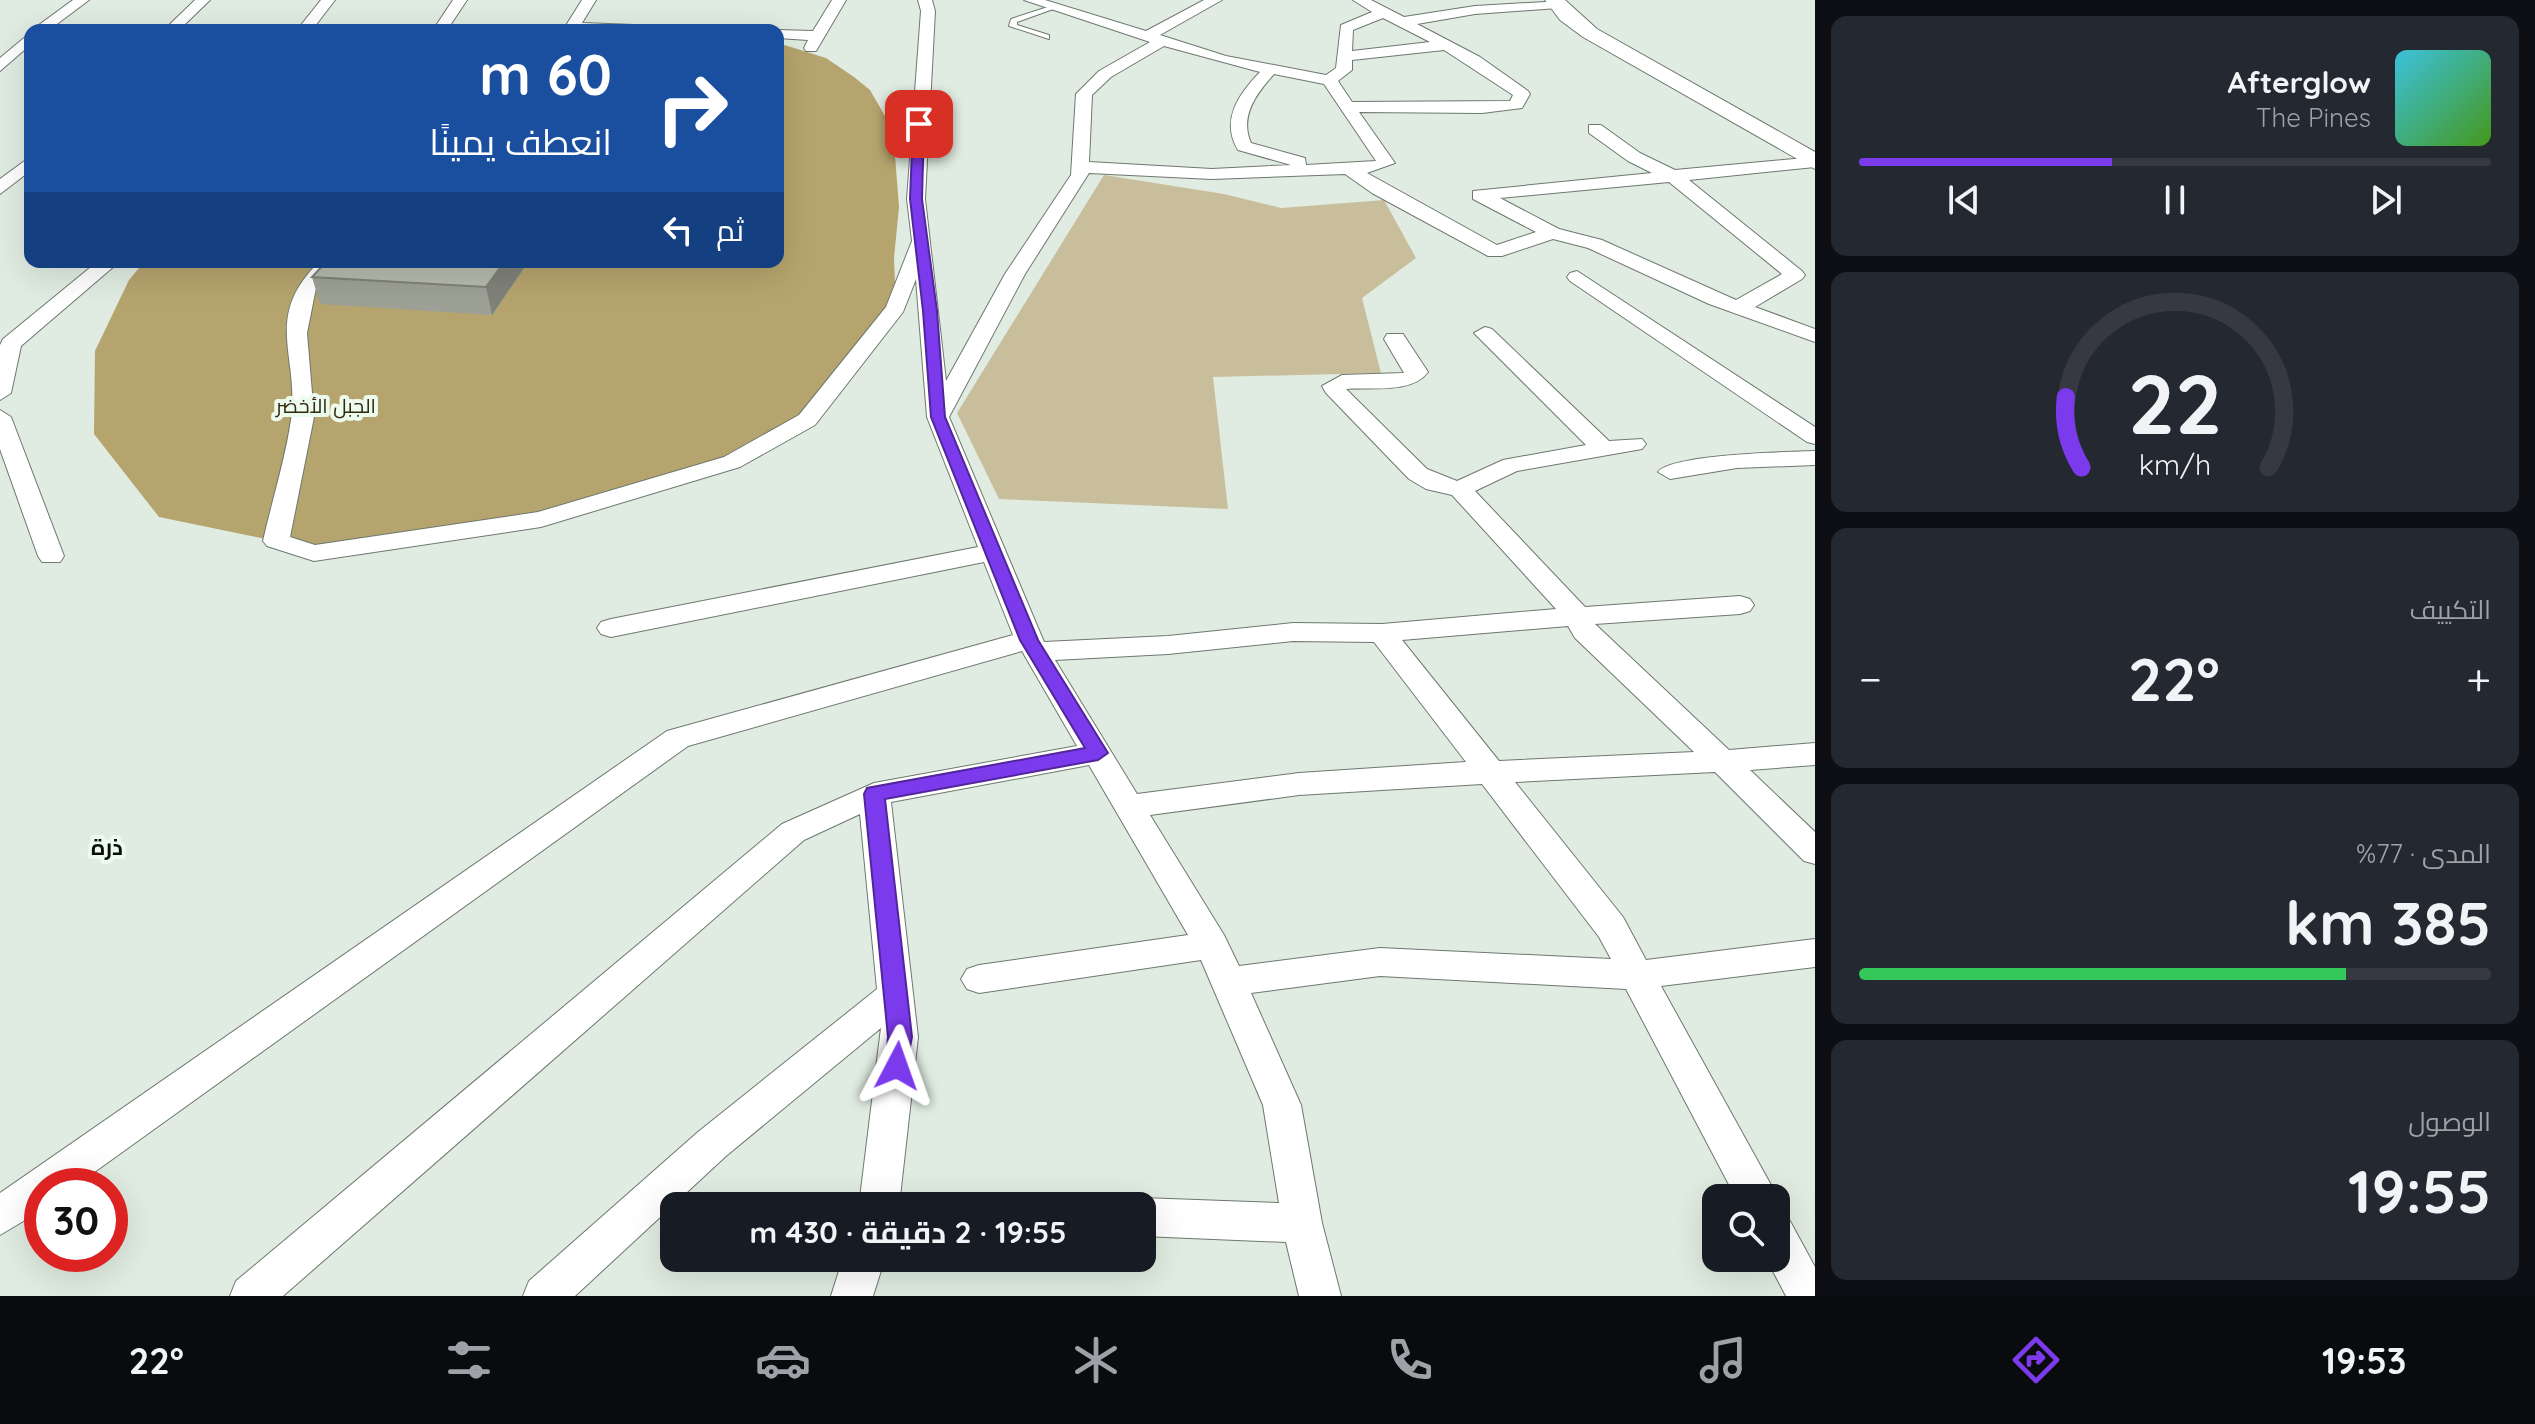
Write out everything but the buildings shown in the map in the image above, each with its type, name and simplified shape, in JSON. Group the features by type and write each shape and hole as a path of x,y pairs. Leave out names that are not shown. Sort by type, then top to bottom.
{"street":[{"path":"48,24 82,0"},
{"path":"177,24 203,0"},
{"path":"309,24 328,0"},
{"path":"444,24 460,0"},
{"path":"574,24 589,0"},
{"path":"925,0 928,11 916,199 938,417 1032,646 1212,945 1282,1105 1302,1223 1320,1296"},
{"path":"1031,0 1153,39 1271,69 1329,80 1386,163 1212,174 1080,167"},
{"path":"938,417 1015,274 1080,175 1084,94 1105,74 1153,39 1215,0"},
{"path":"1348,107 1516,105 1522,94 1475,60 1360,0"},
{"path":"784,35 815,42 842,1"},
{"path":"1402,22 1475,10 1556,2 1567,16 1590,33 1815,162"},
{"path":"1329,80 1344,70 1346,28 1384,12"},
{"path":"5,61 24,43"},
{"path":"1345,56 1448,45"},
{"path":"1271,69 1243,101 1239,138 1244,146 1318,168"},
{"path":"1595,129 1634,157 1673,176 1795,275 1738,308"},
{"path":"1815,162 1479,195 1552,233 1595,244 1738,308 1815,336"},
{"path":"1346,166 1378,189 1495,252 1552,233"},
{"path":"0,189 24,167"},
{"path":"324,268 306,286 296,333 303,417 276,541 314,553 541,519 732,462 807,420 896,308 921,237"},
{"path":"0,393 6,344 101,268"},
{"path":"1577,277 1815,437"},
{"path":"1485,333 1603,448"},
{"path":"1395,339 1417,372 1410,379 1342,382 1333,386 1418,474 1435,484 1460,489 1578,616 1585,632 1815,852"},
{"path":"0,417 51,556"},
{"path":"1460,489 1511,465 1634,444"},
{"path":"1670,472 1737,461 1815,458"},
{"path":"611,628 993,552"},
{"path":"68,1168 678,738 1032,646 1168,645 1293,632 1382,633 1740,605"},
{"path":"1382,633 1611,927 1750,1184"},
{"path":"251,1296 793,832 874,794 1098,753"},
{"path":"1131,806 1297,784 1724,762 1815,754"},
{"path":"874,794 900,1037 881,1192"},
{"path":"979,979 1212,945"},
{"path":"1228,982 1380,962 1638,975 1815,953"},
{"path":"544,1296 712,1144 896,995"},
{"path":"0,1216 24,1199"},
{"path":"1156,1218 1302,1223"},
{"path":"1790,1262 1808,1296"},
{"path":"852,1296 860,1272"}],"lane":[{"path":"1046,37 1020,30 1013,26 1014,21 1054,7"}],"shaded area":[{"path":"1104,175 1224,194 1281,208 1384,200 1416,258 1362,298 1381,373 1213,377 1228,509 999,499 957,413"}],"green space":[{"name":"الجبل الأخضر","path":"784,45 826,58 854,77 870,90 893,130 899,207 894,258 896,308 807,420 732,462 541,519 314,553 276,541 159,517 94,434 95,351 129,280 139,268 784,268"}],"district":[{"name":"ذرة","path":"107,847"}],"route":[{"path":"897,1066 900,1037 874,794 1098,753 1029,640 938,417 930,311 916,199 919,124"}]}
